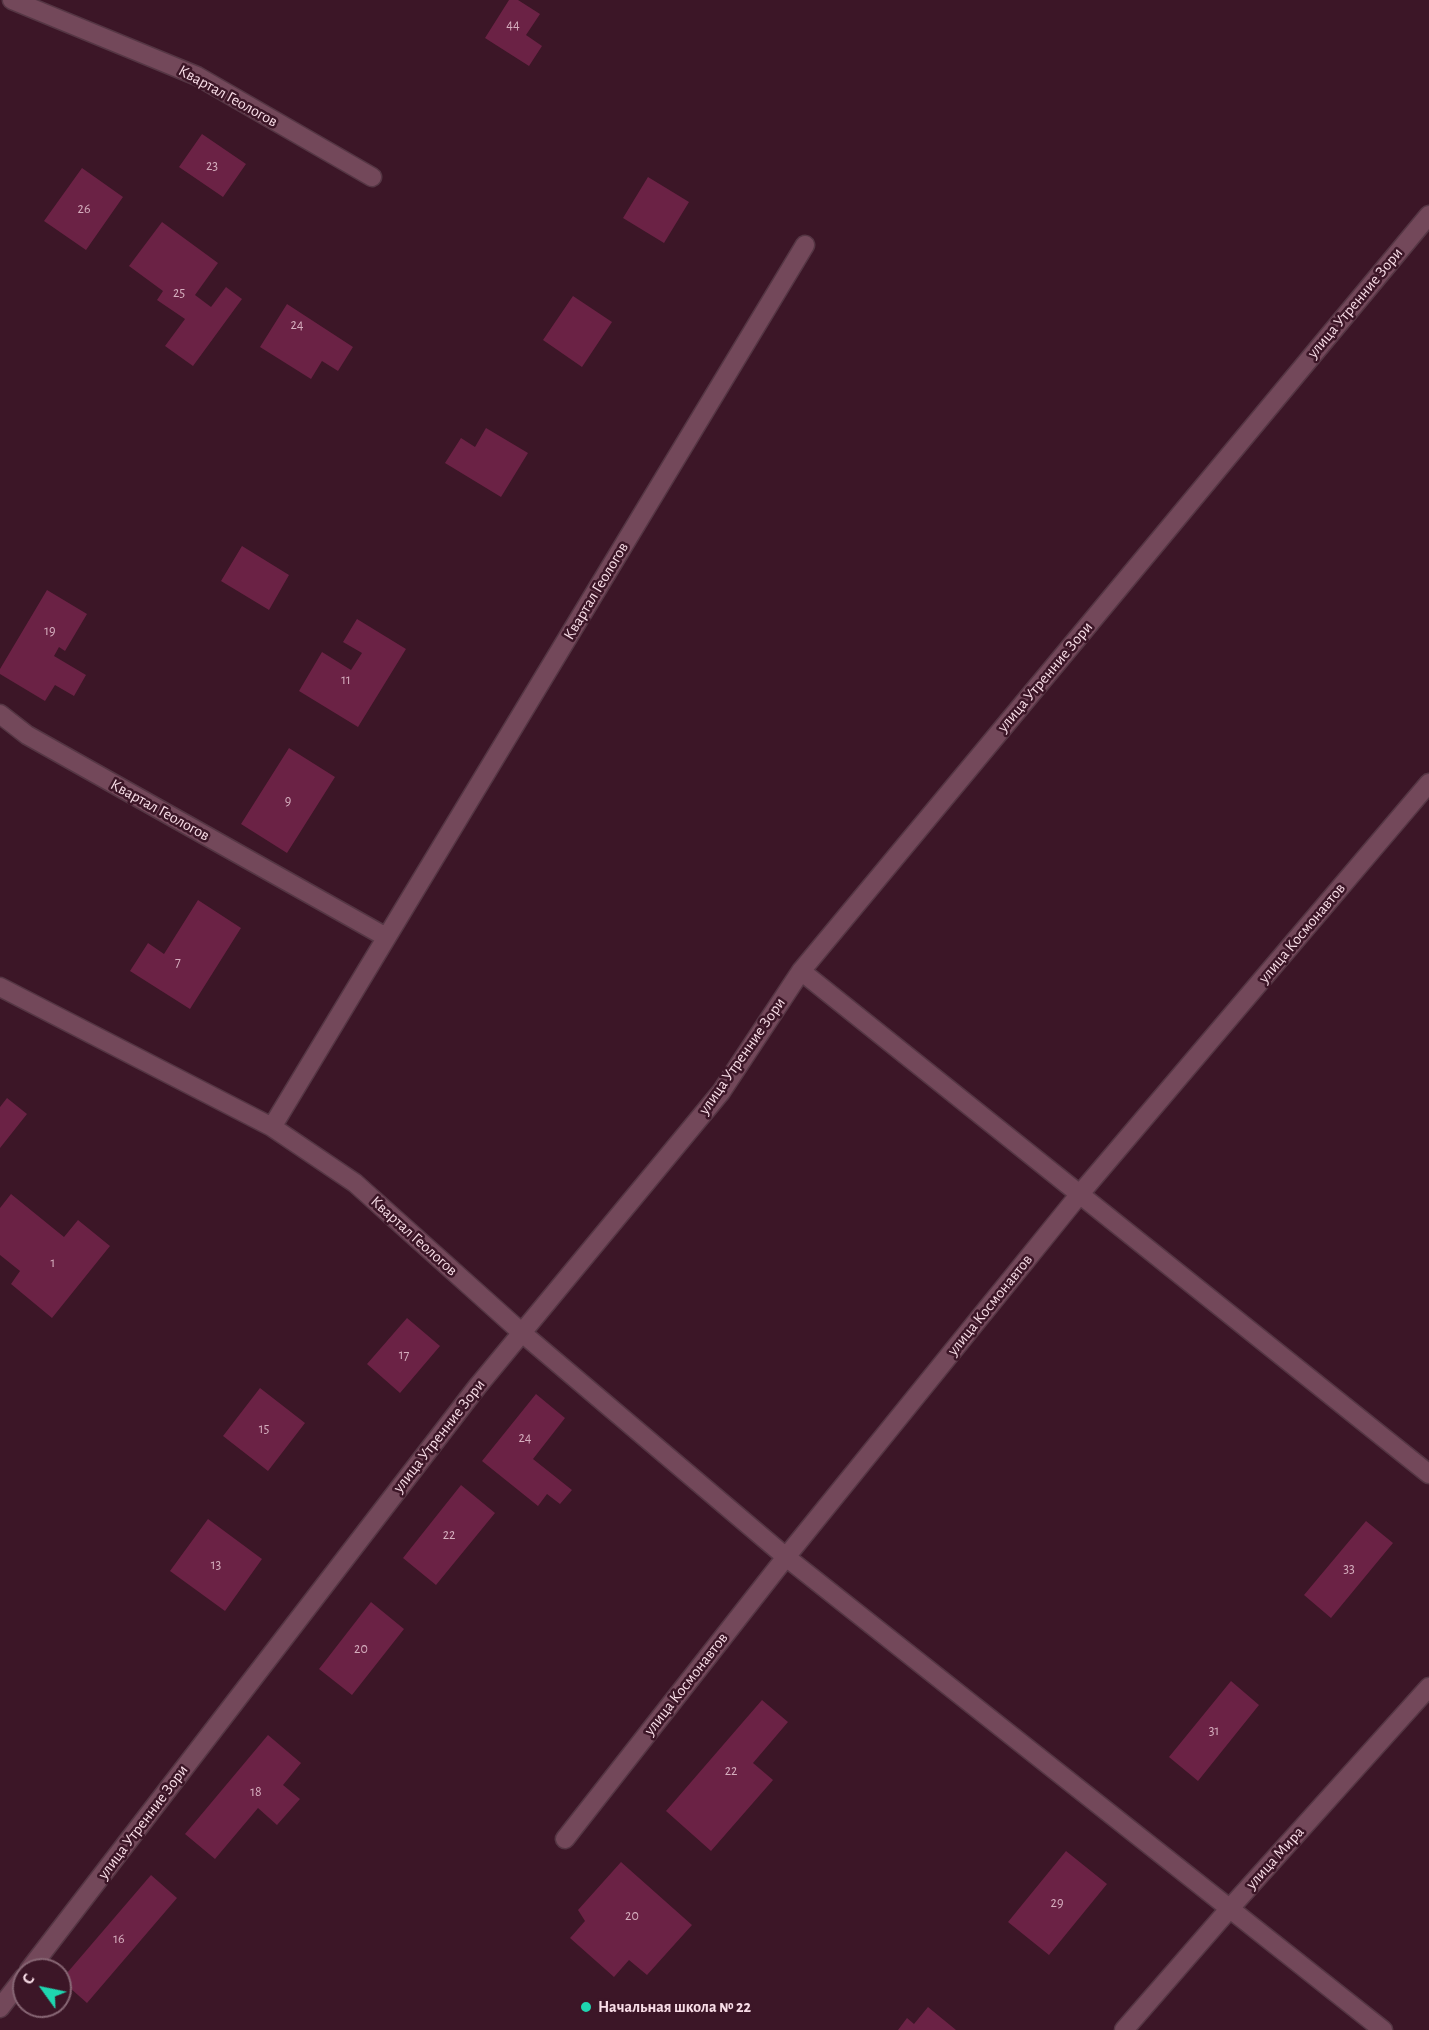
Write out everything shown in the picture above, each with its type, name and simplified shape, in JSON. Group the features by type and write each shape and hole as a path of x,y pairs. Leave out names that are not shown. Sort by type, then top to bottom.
{"street":[{"name":"Квартал Геологов","path":"12,0 197,76 372,177"},
{"name":"улица Утренние Зори","path":"38,1958 521,1332 722,1092 801,971 1429,215"},
{"name":"Квартал Геологов","path":"272,1127 805,245"},
{"name":"Квартал Геологов","path":"0,714 27,735 386,937"},
{"name":"улица Космонавтов","path":"565,1839 786,1557 1079,1195 1429,783"},
{"path":"801,971 1429,1473"},
{"name":"Квартал Геологов","path":"0,987 272,1127 356,1183 521,1332 786,1557 1231,1907 1383,2030"},
{"name":"улица Мира","path":"1124,2030 1231,1907 1429,1688"},
{"path":"0,2008 12,1992"}],"building":[{"path":"509,0 518,0 540,14 526,35 542,46 529,66 485,38"},
{"path":"202,134 246,164 223,197 179,167"},
{"path":"82,168 123,197 86,250 44,221"},
{"path":"648,177 689,202 664,243 623,218"},
{"path":"162,222 218,263 195,295 211,307 226,287 242,299 193,366 165,346 185,319 157,300 163,291 129,266"},
{"path":"573,296 612,322 582,367 543,340"},
{"path":"287,304 353,347 338,371 322,361 311,379 260,347"},
{"path":"486,428 528,453 501,497 445,463 461,438 475,447"},
{"path":"242,546 289,575 269,610 221,581"},
{"path":"47,590 87,614 65,651 59,647 54,656 86,675 74,696 55,685 45,701 0,674 0,669"},
{"path":"357,619 406,649 358,727 299,691 322,652 351,670 362,653 343,642"},
{"path":"289,748 335,777 287,853 241,824"},
{"path":"198,900 241,928 190,1009 130,971 148,943 164,954"},
{"path":"7,1098 27,1114 0,1148 0,1107"},
{"path":"11,1194 64,1237 78,1220 110,1246 52,1318 11,1284 20,1271 0,1255 0,1208"},
{"path":"407,1318 440,1346 400,1393 367,1364"},
{"path":"260,1388 305,1423 268,1471 223,1436"},
{"path":"536,1394 565,1418 533,1459 572,1490 560,1504 547,1494 538,1506 482,1461"},
{"path":"461,1485 495,1513 436,1585 403,1558"},
{"path":"208,1519 262,1559 225,1611 170,1571"},
{"path":"1366,1521 1393,1543 1331,1618 1304,1595"},
{"path":"371,1602 404,1629 352,1695 319,1669"},
{"path":"1231,1681 1259,1705 1198,1781 1169,1757"},
{"path":"762,1700 788,1722 753,1763 773,1780 711,1851 666,1811"},
{"path":"268,1735 301,1763 283,1785 300,1799 277,1825 258,1808 215,1859 185,1834"},
{"path":"1066,1851 1107,1884 1049,1955 1008,1922"},
{"path":"621,1862 692,1925 647,1975 629,1960 614,1977 570,1938 585,1921 578,1910"},
{"path":"151,1875 177,1898 87,2003 72,1990 72,1967"},
{"path":"928,2007 956,2030 898,2030 907,2018 914,2024"}],"place":[{"name":"Начальная школа № 22","path":"586,2007"}]}
